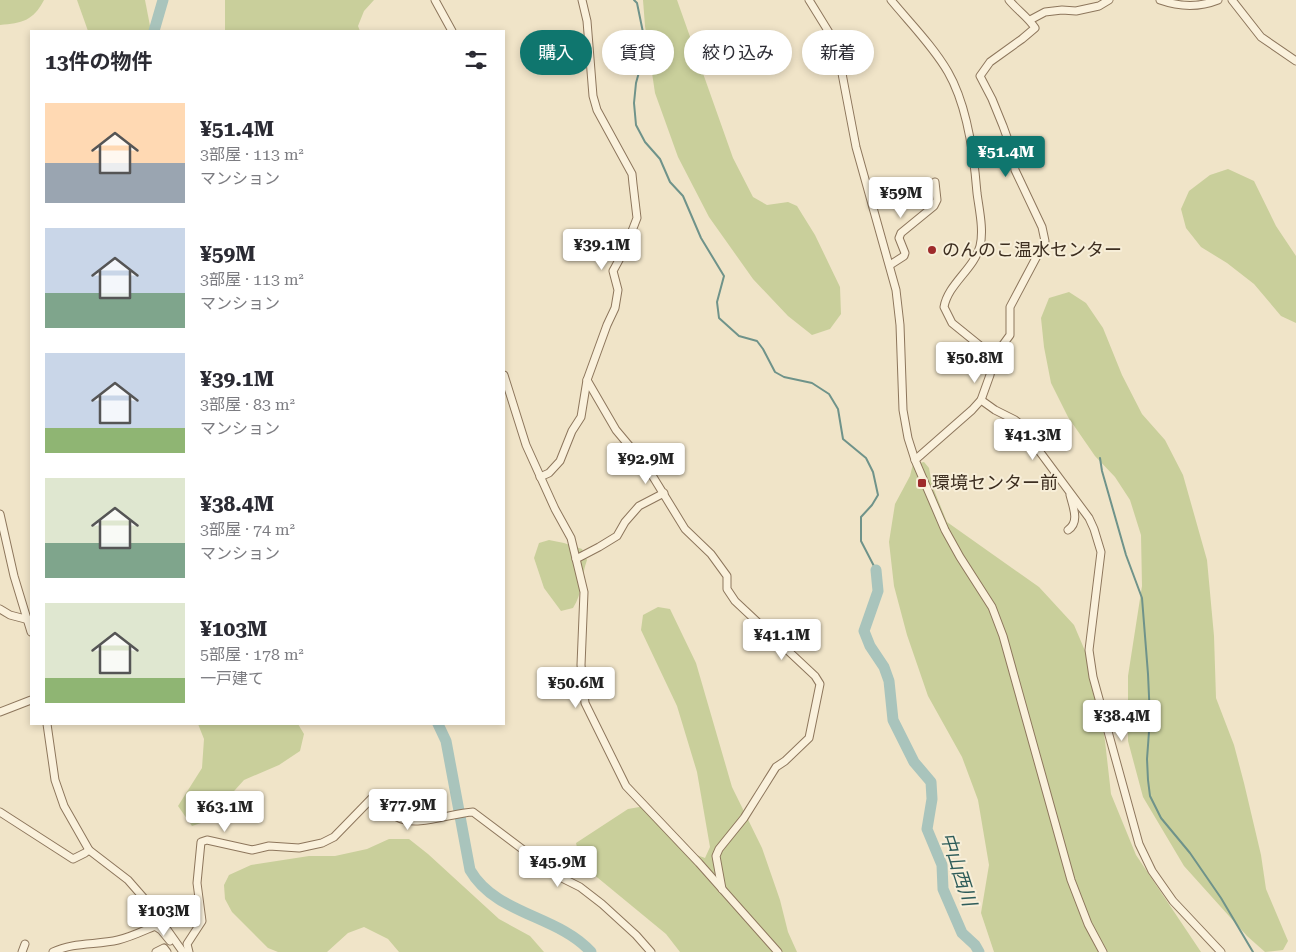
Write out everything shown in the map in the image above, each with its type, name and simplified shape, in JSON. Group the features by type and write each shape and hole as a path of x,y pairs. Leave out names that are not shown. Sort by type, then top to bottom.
{"street":[{"path":"435,0 451,30"},
{"path":"540,477 549,473 560,461 572,431 582,417 587,380 606,325 615,308 618,290 613,271 625,249 637,218 632,174 597,110 587,21 582,0"},
{"path":"809,0 830,34 838,55 856,147 890,265 899,310 903,410 908,438 915,460 953,544 992,607 1003,636 1071,880 1088,924 1103,952"},
{"path":"891,0 948,72 965,117 976,178 981,236 980,246 972,262 949,293 944,308 952,323 994,357"},
{"path":"915,460 981,400 994,357 1010,335 1010,307 1045,241 1042,228 1015,170 1012,151 1003,126 980,76 990,62 1022,40 1035,28 1030,20 1015,8 1009,0"},
{"path":"1030,20 1045,12 1076,11 1099,6 1109,0"},
{"path":"1160,0 1189,7 1206,5 1218,0"},
{"path":"1232,0 1262,37 1296,61"},
{"path":"890,265 904,256 905,253 899,238 901,233 934,206 937,200 935,182"},
{"path":"505,378 526,445 555,509 571,538 584,592 581,665 585,703 626,786 654,814 778,952"},
{"path":"587,380 616,430 648,467 685,529 710,554 728,576 727,589 735,601 814,676 820,684 809,738 776,767 749,810 718,850 716,856 722,890"},
{"path":"981,400 995,410 1015,420 1024,428 1089,518 1101,552 1089,650 1106,725 1139,844 1152,871 1173,901 1221,952"},
{"path":"1068,490 1075,521 1068,530"},
{"path":"576,559 617,536 625,522 639,506 664,493"},
{"path":"0,514 14,576 30,626"},
{"path":"0,609 10,615 29,620"},
{"path":"0,712 30,700"},
{"path":"47,725 55,780 64,806 90,850 128,880 149,904 183,952"},
{"path":"189,952 187,944 202,921 197,883 201,842 206,840 252,850 269,846 299,848 322,843 334,836 372,798 398,818 410,820 430,820 473,812 558,876 580,887 636,935 651,952"},
{"path":"0,812 73,859 90,850"},
{"path":"53,952 60,948 75,945 118,940 155,926 162,930 178,952"},
{"path":"22,952 25,944"},
{"path":"156,952 164,948 167,952"}],"green space":[{"path":"0,0 44,0 36,12 26,20 0,25"},
{"path":"77,0 145,0 151,30 88,30"},
{"path":"225,0 374,0 364,11 358,26 360,30 225,30"},
{"path":"643,0 677,0 688,30 684,30 684,75 704,75 733,158 753,197 767,205 788,202 797,206 815,235 840,287 841,314 830,329 812,335 788,316 753,279 709,217 678,157 655,93 652,75 674,75 674,30 646,30"},
{"path":"1228,169 1254,181 1276,226 1296,256 1296,323 1281,316 1254,284 1227,263 1201,247 1186,228 1181,209 1189,191 1210,175"},
{"path":"1069,292 1086,303 1103,328 1122,375 1142,414 1165,440 1183,475 1207,560 1214,636 1216,698 1234,745 1244,783 1261,855 1266,889 1288,941 1283,950 1265,952 1247,936 1184,866 1143,797 1128,741 1128,676 1142,586 1141,535 1130,500 1115,477 1095,456 1068,417 1051,383 1041,318 1049,298"},
{"path":"924,462 929,468 932,485 947,522 1039,587 1074,625 1094,672 1111,794 1136,855 1201,952 994,952 981,913 989,865 978,800 962,757 928,696 907,635 894,586 889,542 895,504 910,476 913,464"},
{"path":"549,540 582,549 587,560 579,596 573,608 561,611 544,588 534,558 539,543"},
{"path":"658,607 670,609 696,663 732,787 762,848 780,900 788,932 797,952 680,952 666,934 581,864 576,843 628,809 645,806 691,853 705,858 710,847 697,772 677,706 641,630 643,615"},
{"path":"198,725 299,725 304,734 300,751 279,765 244,780 207,821 192,826 178,806 202,768 204,739"},
{"path":"389,839 409,839 499,919 530,936 544,952 399,952 388,939 364,927 348,933 327,952 278,952 268,948 232,912 225,899 224,885 229,875 251,865 309,856 335,856 367,849"}],"waterway":[{"path":"154,30 163,0"},
{"path":"634,0 637,3 646,47 636,83 634,103 636,125 645,142 660,159 670,182 683,196 701,238 724,276 717,302 719,318 739,336 757,341 775,372 784,377 812,383 829,394 838,409 843,439 866,458 873,472 878,495 861,517 861,541 876,570"},
{"path":"1100,458 1126,555 1142,598 1150,718 1147,759 1150,796 1161,818 1190,853 1221,898 1253,952"},
{"name":"中山西川","path":"876,570 878,591 864,631 870,646 884,667 889,681 893,720 914,762 931,782 932,799 927,829 942,865 943,889 962,933 975,945 979,952"},
{"path":"438,725 446,741 470,870 481,885 495,897 562,930 591,952"}],"place":[{"name":"のんのこ温水センター","path":"932,250"},
{"name":"環境センター前","path":"922,483"}]}
